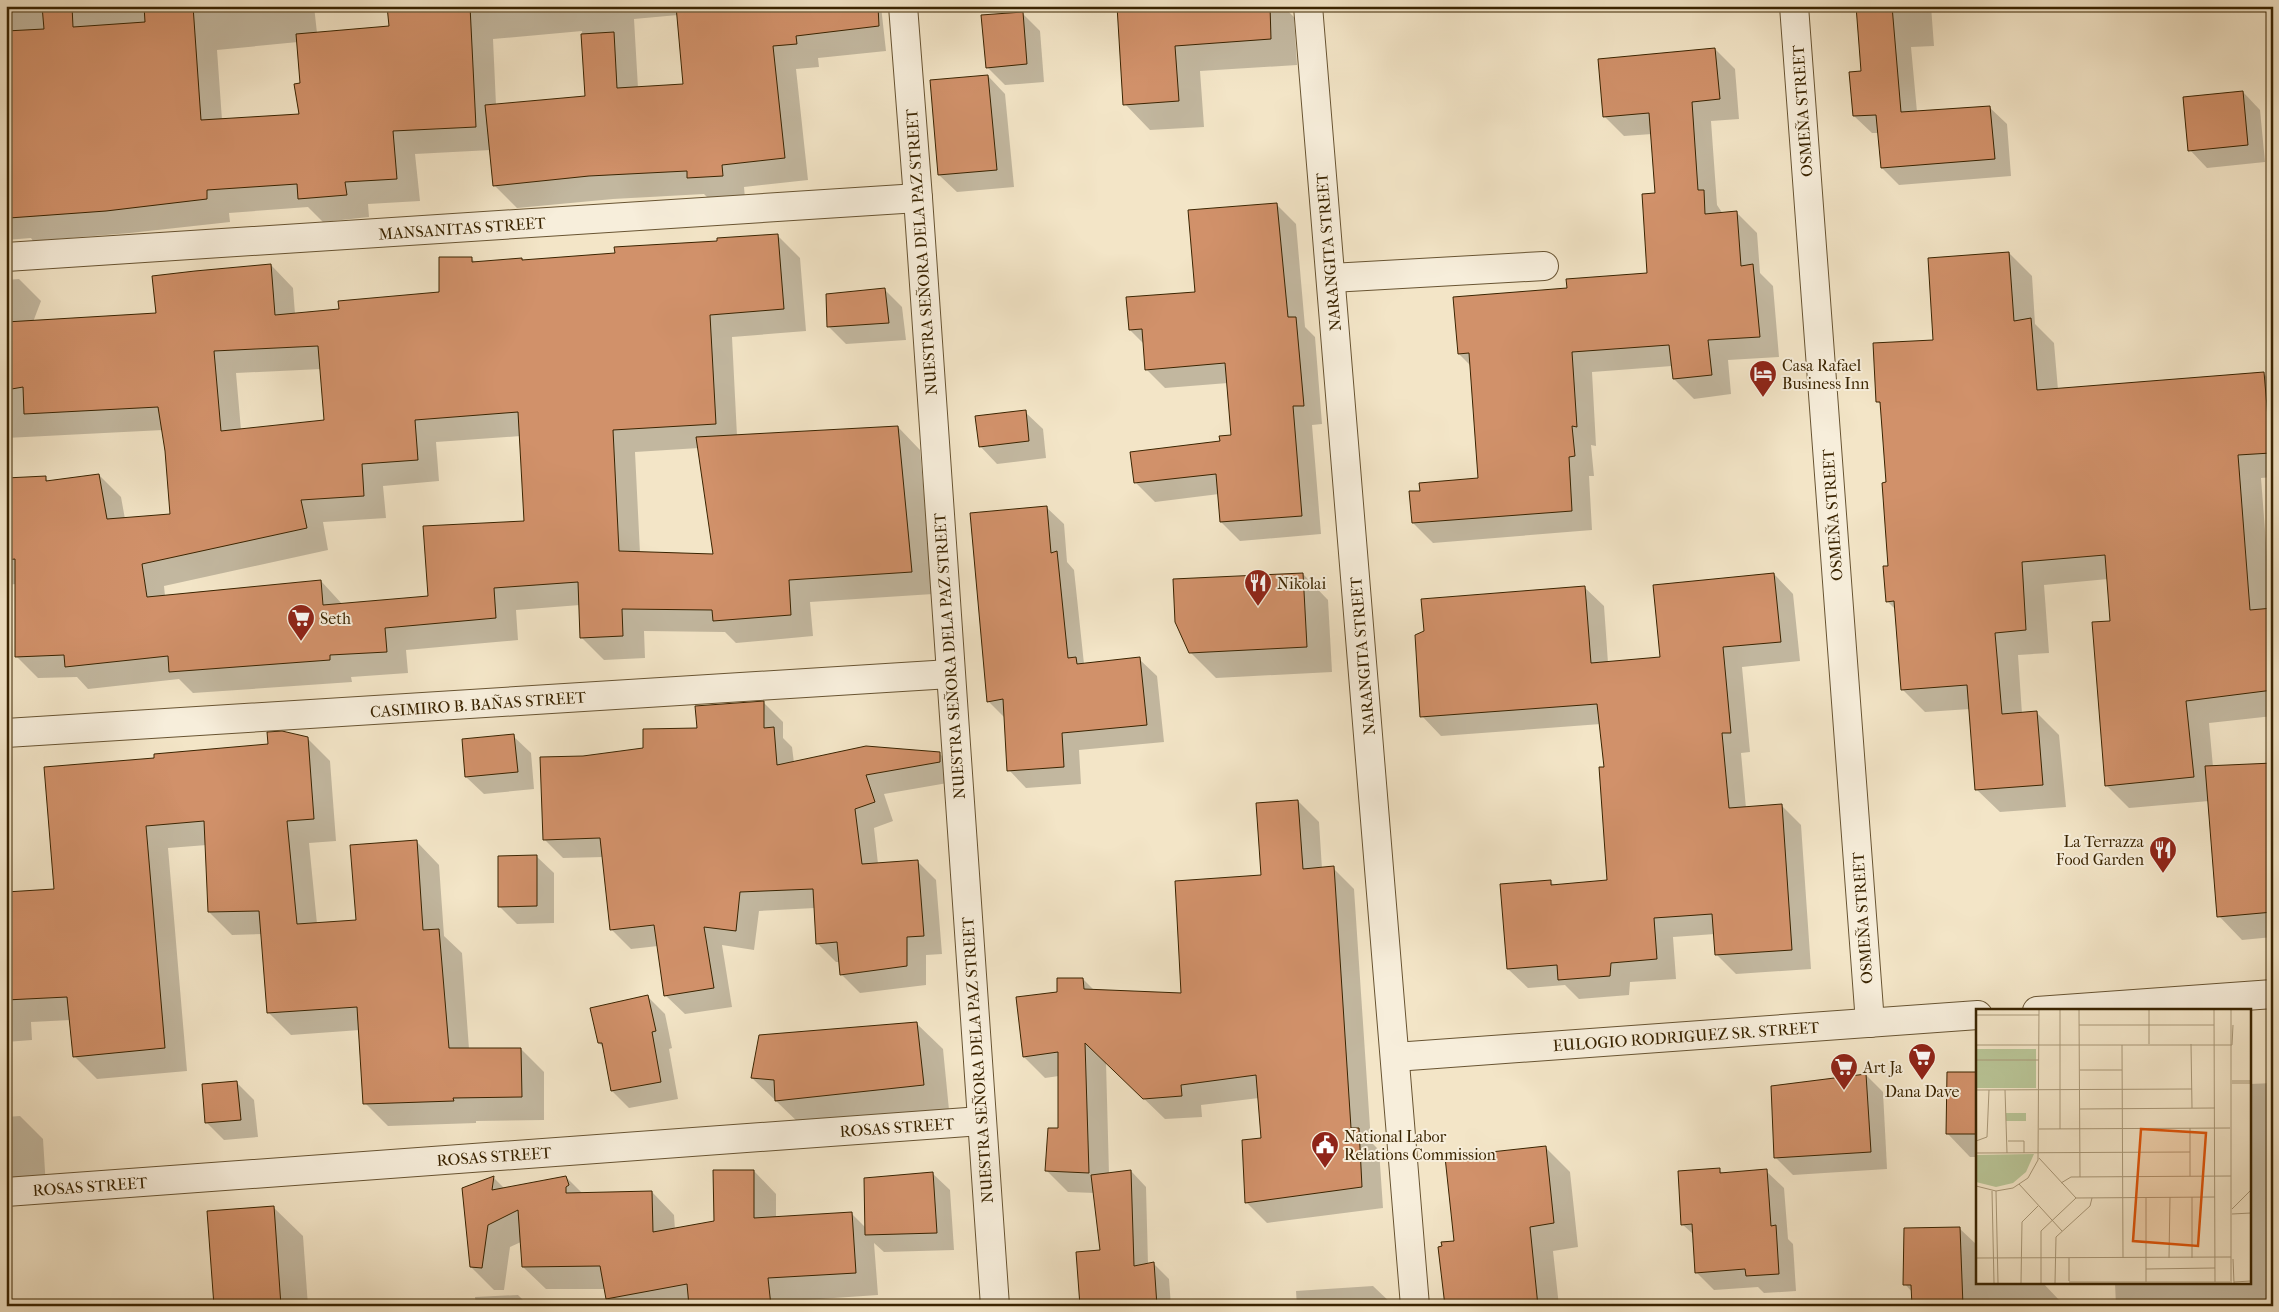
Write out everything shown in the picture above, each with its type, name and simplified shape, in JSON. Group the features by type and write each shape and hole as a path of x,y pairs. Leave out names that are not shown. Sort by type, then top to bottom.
{"street":[{"name":"NUESTRA SEÑORA DELA PAZ STREET","path":"903,6 995,1306"},
{"name":"NARANGITA STREET","path":"1308,6 1415,1306"},
{"name":"OSMEÑA STREET","path":"1794,6 1870,1023"},
{"name":"MANSANITAS STREET","path":"6,258 918,198"},
{"path":"1331,278 1544,266"},
{"name":"CASIMIRO B. BAÑAS STREET","path":"6,733 950,674"},
{"path":"2065,1009 2273,994"},
{"name":"EULOGIO RODRIGUEZ SR. STREET","path":"1395,1057 1976,1015"},
{"name":"ROSAS STREET","path":"6,1192 981,1121"}],"building":[{"path":"42,6 72,6 73,27 145,22 144,6 193,6 201,120 299,114 294,84 300,83 296,34 389,26 387,6 470,6 476,127 393,131 397,179 345,182 347,195 298,199 297,184 207,190 207,199 106,211 9,218 6,168 6,31 44,29"},
{"path":"676,6 878,6 879,26 796,36 797,44 773,46 785,158 722,165 723,176 687,178 687,171 589,176 493,186 485,105 585,96 581,34 614,32 617,88 683,84"},
{"path":"1117,6 1270,6 1271,39 1175,46 1179,101 1123,105"},
{"path":"1856,6 1892,6 1901,112 1990,106 1995,159 1881,168 1876,115 1853,116 1849,72 1861,71"},
{"path":"1023,12 1027,64 986,68 981,15"},
{"path":"1715,48 1720,99 1692,102 1698,190 1704,190 1705,214 1737,211 1741,266 1753,264 1760,337 1708,340 1712,375 1673,379 1669,345 1572,352 1577,427 1572,426 1575,456 1569,457 1572,511 1412,523 1409,491 1420,491 1419,483 1478,478 1469,353 1458,354 1453,297 1567,288 1566,279 1647,273 1642,194 1655,193 1649,113 1603,117 1598,59"},
{"path":"988,75 997,170 938,175 930,80"},
{"path":"2243,91 2248,145 2188,151 2183,97"},
{"path":"1277,203 1288,317 1296,317 1304,406 1293,406 1302,516 1220,522 1216,474 1134,483 1130,452 1220,441 1219,436 1231,435 1225,363 1145,370 1142,329 1129,330 1126,297 1195,292 1188,210"},
{"path":"778,234 784,309 710,315 716,424 613,430 619,551 713,554 696,437 898,426 912,572 789,580 791,615 713,621 712,610 622,609 623,636 580,638 578,582 494,588 496,618 385,628 387,652 330,655 330,660 169,672 168,656 65,667 64,655 15,657 15,559 6,560 6,478 46,476 46,481 99,474 107,519 170,514 165,451 158,407 24,414 23,387 6,390 6,322 156,313 152,276 271,264 275,315 339,309 338,301 439,292 439,257 472,257 472,262 522,258 522,260 615,253 614,247 717,241 717,238","holes":["318,346 324,420 221,431 214,351","518,412 524,521 423,526 428,596 323,605 321,580 147,597 142,564 307,528 301,500 364,496 362,464 418,460 415,420"]},
{"path":"2009,252 2014,321 2031,318 2037,390 2264,372 2271,453 2238,455 2250,610 2273,608 2273,690 2186,701 2194,777 2105,786 2092,622 2110,621 2105,555 2022,562 2026,630 1995,633 2002,714 2037,711 2043,785 1975,790 1967,685 1901,690 1894,601 1886,602 1883,566 1888,566 1882,483 1886,482 1880,402 1876,402 1873,343 1933,340 1928,258"},
{"path":"885,288 889,323 827,327 826,294"},
{"path":"1026,410 1029,441 979,447 975,416"},
{"path":"1047,506 1051,553 1057,551 1068,658 1076,657 1077,664 1140,657 1147,725 1062,733 1064,767 1007,771 1003,699 987,702 970,513"},
{"path":"1303,573 1307,647 1189,653 1175,622 1173,579"},
{"path":"1774,573 1781,642 1723,647 1731,733 1722,733 1729,808 1782,804 1792,950 1715,955 1712,914 1654,918 1657,959 1611,963 1610,976 1558,980 1557,965 1507,969 1500,884 1551,880 1551,885 1607,880 1599,767 1604,767 1597,704 1420,717 1415,635 1424,631 1421,599 1585,586 1591,663 1660,657 1653,585"},
{"path":"764,701 764,728 774,727 777,765 866,746 940,752 940,762 866,775 875,802 855,809 862,864 918,860 924,936 907,937 907,966 840,975 837,942 816,944 813,889 740,892 736,931 704,927 714,988 664,996 654,925 610,930 600,838 543,840 540,757 583,756 643,748 643,729 697,728 695,706"},
{"path":"282,731 308,737 314,819 287,821 297,924 356,920 350,845 417,840 423,930 439,929 449,1048 521,1048 522,1097 453,1098 454,1101 363,1104 357,1007 267,1013 259,911 208,912 204,821 146,826 165,1048 73,1057 67,997 6,1000 6,892 54,889 44,767 154,758 154,754 268,744 267,732"},
{"path":"514,734 518,772 465,777 462,739"},
{"path":"2273,763 2273,912 2217,917 2205,766"},
{"path":"1298,800 1303,869 1334,866 1351,1128 1359,1128 1362,1187 1245,1203 1242,1140 1261,1138 1256,1075 1181,1085 1182,1096 1143,1099 1085,1043 1089,1173 1045,1171 1048,1128 1058,1128 1058,1052 1023,1057 1016,997 1057,992 1057,978 1083,978 1084,989 1181,993 1175,881 1261,875 1256,803"},
{"path":"537,855 537,906 498,907 498,856"},
{"path":"648,995 656,1031 652,1032 661,1082 611,1091 602,1043 598,1043 590,1008"},
{"path":"917,1022 924,1085 775,1101 774,1080 751,1078 759,1035"},
{"path":"1947,1072 1976,1072 1976,1134 1946,1134"},
{"path":"1866,1074 1871,1152 1774,1158 1771,1086"},
{"path":"237,1081 241,1120 205,1123 202,1084"},
{"path":"1546,1146 1554,1223 1530,1227 1538,1306 1445,1306 1438,1247 1442,1246 1441,1242 1454,1241 1445,1157"},
{"path":"1720,1168 1720,1173 1767,1169 1771,1226 1776,1225 1779,1274 1746,1276 1745,1269 1695,1273 1692,1224 1681,1225 1678,1171"},
{"path":"713,1170 754,1170 754,1218 852,1212 856,1273 768,1278 771,1306 689,1306 687,1284 606,1299 600,1266 522,1267 518,1210 488,1225 482,1268 470,1267 462,1188 494,1176 492,1190 566,1176 569,1185 566,1187 566,1193 652,1191 653,1232 714,1221"},
{"path":"1131,1170 1134,1266 1154,1262 1157,1306 1080,1306 1076,1252 1100,1250 1091,1175"},
{"path":"933,1172 937,1233 865,1235 864,1178"},
{"path":"274,1206 281,1306 214,1306 207,1211"},
{"path":"1960,1227 1963,1306 1912,1306 1911,1285 1903,1285 1904,1228"}],"place":[{"name":"Casa Rafael Business Inn","path":"1763,398"},
{"name":"Nikolai","path":"1258,607"},
{"name":"Seth","path":"301,642"},
{"name":"La Terrazza Food Garden","path":"2163,874"},
{"name":"Dana Dave","path":"1922,1081"},
{"name":"Art Ja","path":"1844,1091"},
{"name":"National Labor Relations Commission","path":"1325,1169"}]}
